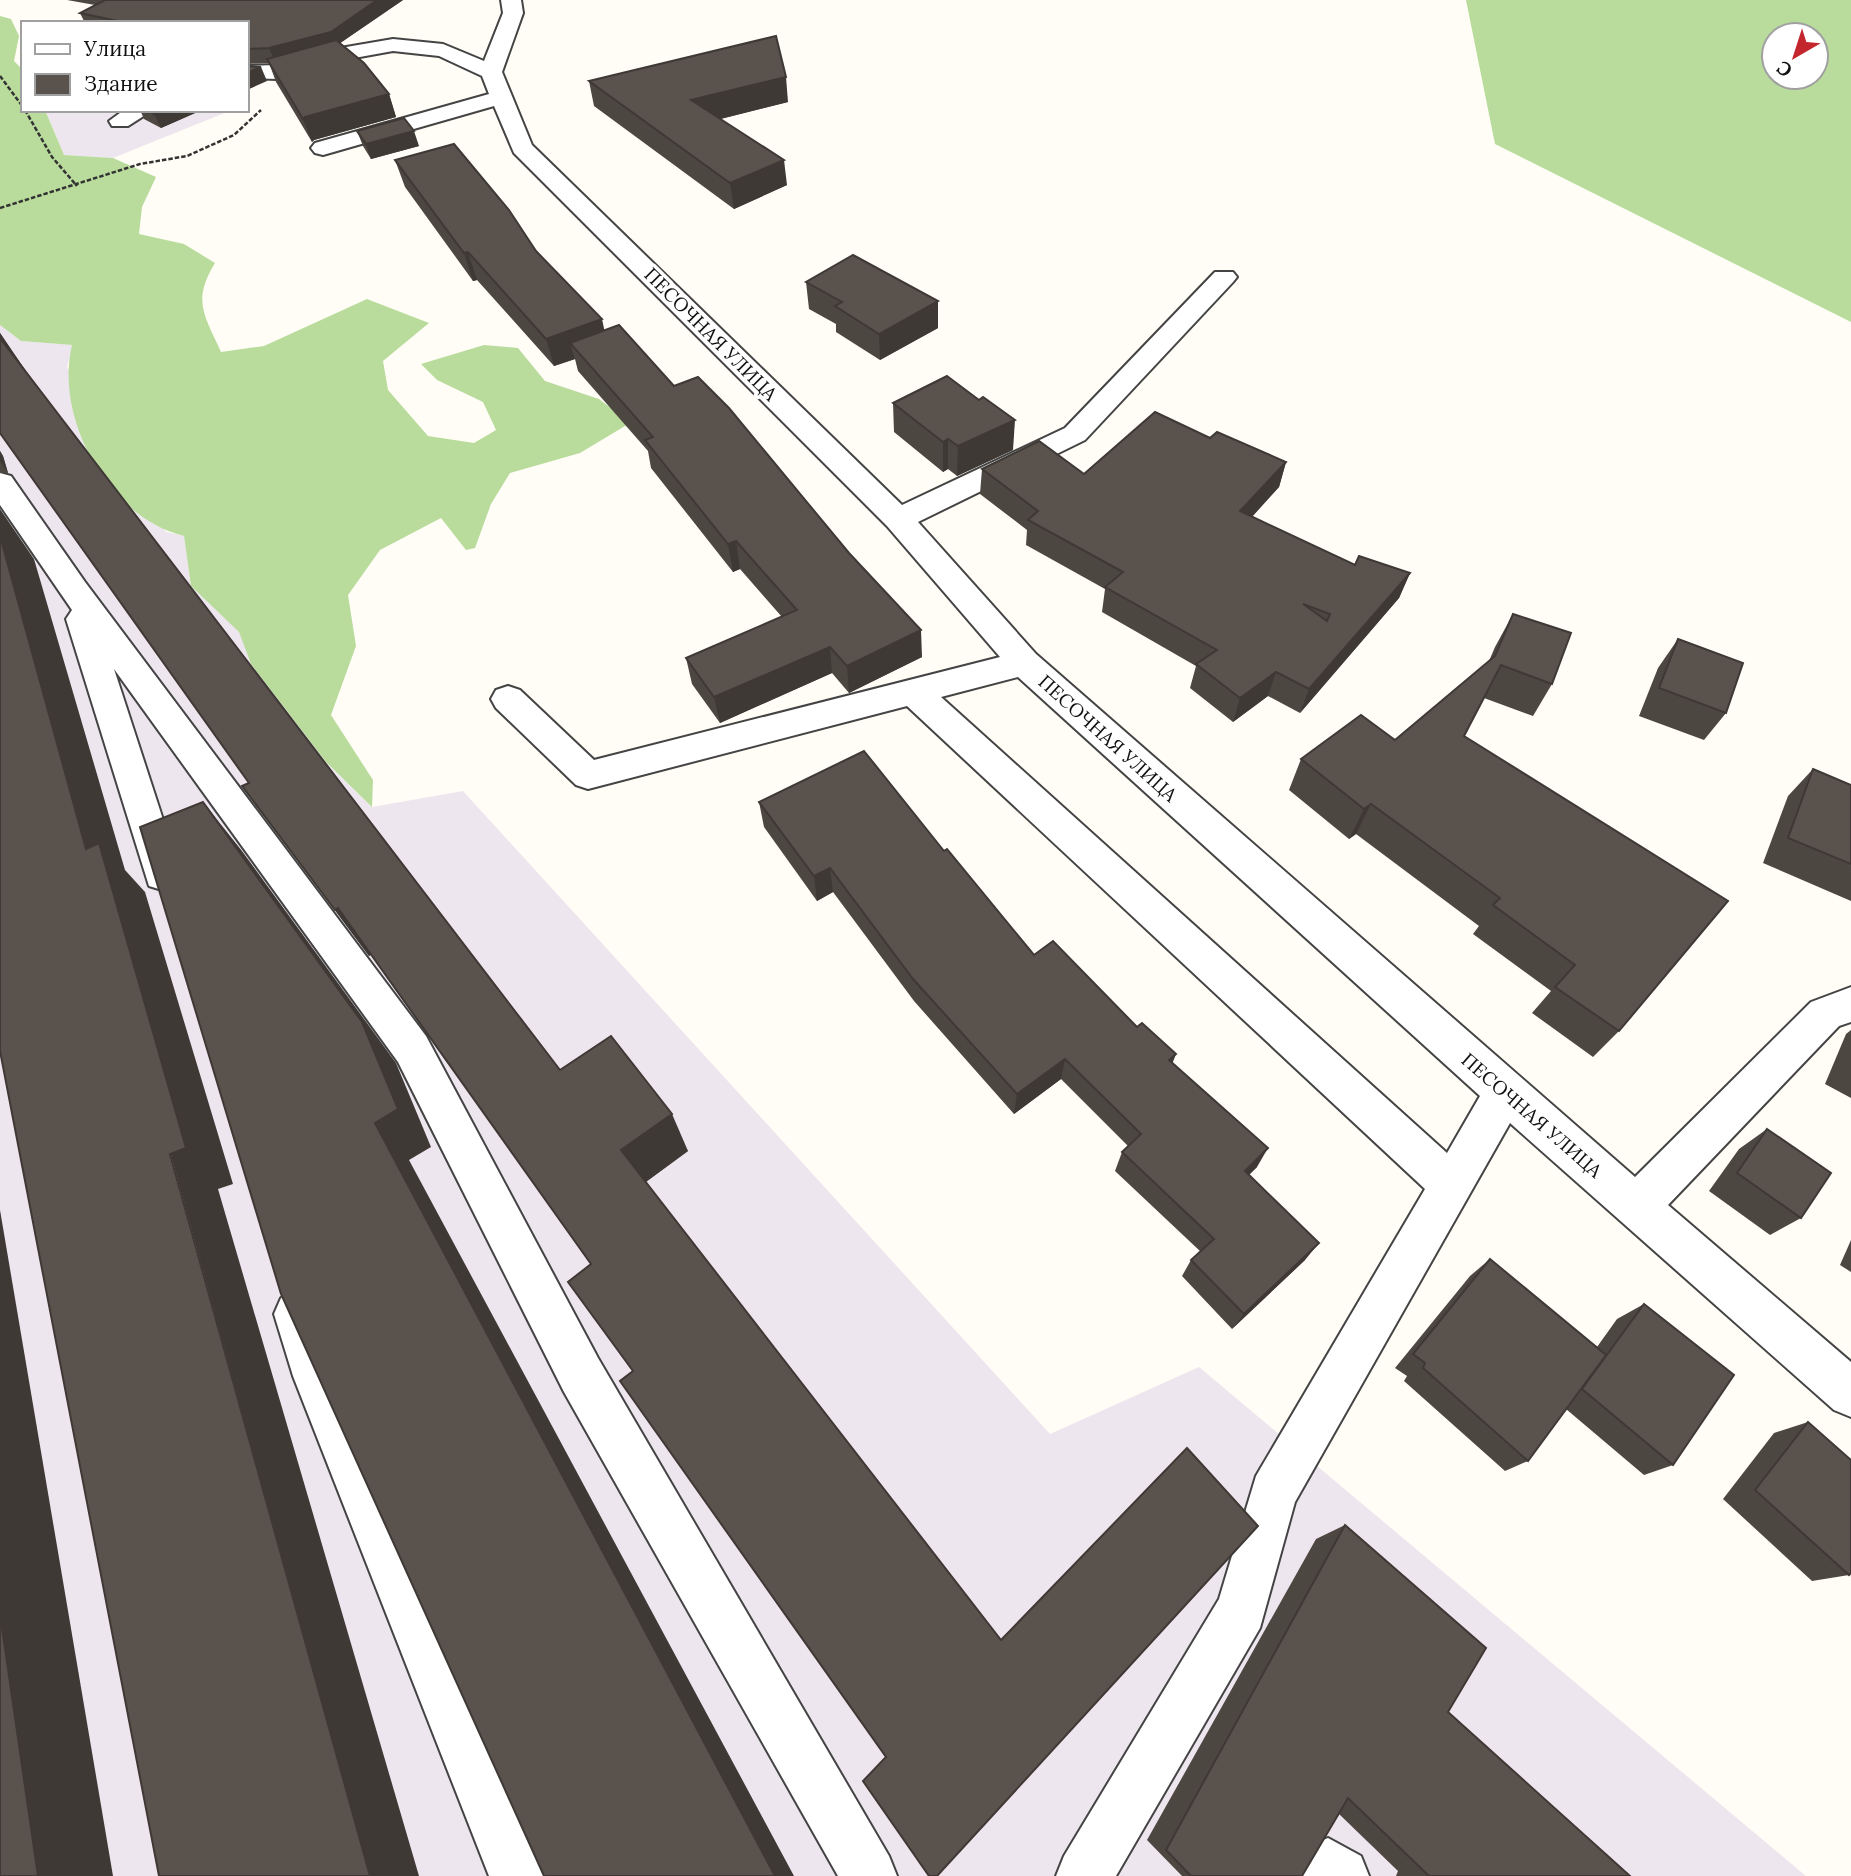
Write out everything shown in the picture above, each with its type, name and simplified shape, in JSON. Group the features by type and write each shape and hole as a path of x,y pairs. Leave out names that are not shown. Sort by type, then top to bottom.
{"street":[{"path":"496,84 518,4"},
{"path":"248,72 277,72 317,58 393,45 443,50 496,84"},
{"path":"323,148 496,84"},
{"name":"ПЕСОЧНАЯ УЛИЦА","path":"496,84 522,148 898,519 1024,663 1505,1092 1851,1393"},
{"path":"120,121 138,112"},
{"path":"898,519 1075,434 1224,277"},
{"path":"0,483 74,590 412,1049 582,1375 869,1876"},
{"path":"74,590 172,910"},
{"path":"508,699 588,775 1024,663"},
{"path":"914,692 1451,1185"},
{"path":"1636,1207 1825,1014 1851,1004"},
{"path":"1087,1875 1242,1610 1273,1493 1505,1092"},
{"path":"288,1282 316,1376 517,1876"},
{"path":"1322,1876 1328,1866 1341,1876"}],"path":[{"path":"0,208 140,164 187,156 234,135 270,102 277,85 277,72"},
{"path":"0,76 21,105"},
{"path":"26,112 52,157 77,186"}],"shaded area":[{"path":"46,112 227,112 113,158 64,155"},
{"path":"0,325 21,341 73,345 67,367 166,532 184,536 191,586 240,632 251,664 326,762 372,807 463,791 1050,1434 1199,1367 1806,1876 0,1876"}],"green space":[{"path":"1466,0 1851,0 1851,322 1495,144"},
{"path":"0,16 11,19 19,36 14,61 21,68 21,112 46,112 64,155 113,158 156,177 142,207 139,234 184,244 215,263 202,298 206,317 221,352 264,346 367,299 429,323 383,361 388,390 428,436 474,443 496,430 483,402 437,380 421,364 484,345 518,348 545,381 599,399 630,423 580,453 510,473 491,504 475,548 466,550 441,518 380,550 348,595 356,646 331,715 373,780 372,807 326,762 251,664 239,632 191,586 184,536 157,526 132,509 111,487 93,462 71,404 69,374 72,345 21,341 0,325"}],"building":[{"path":"105,0 377,0 331,32 269,48 248,49 248,21 118,21 80,13"},
{"path":"776,36 786,77 691,100 784,160 730,183 589,81"},
{"path":"336,40 364,63 389,94 303,119 267,59"},
{"path":"248,66 261,67 248,73"},
{"path":"404,118 414,131 366,144 357,131"},
{"path":"454,144 509,210 536,251 602,319 546,339 468,252 464,253 395,160"},
{"path":"853,255 938,301 879,334 835,306 842,302 806,282"},
{"path":"619,325 674,386 698,377 729,408 849,553 921,630 847,666 830,647 714,697 686,658 797,610 736,541 728,544 645,440 653,437 570,343"},
{"path":"0,338 560,1070 611,1036 672,1114 621,1150 1001,1640 1187,1448 1258,1526 937,1876 929,1876 863,1781 886,1757 620,1381 633,1371 568,1282 591,1264 338,908 335,910 242,786 249,783 0,433"},
{"path":"947,376 979,400 983,397 1015,420 958,446 948,439 943,442 893,403"},
{"path":"1155,412 1210,438 1217,432 1286,462 1240,511 1355,565 1359,556 1410,573 1309,689 1276,672 1240,698 1196,664 1217,650 1105,587 1123,572 1028,520 1038,511 982,469 1039,441 1084,474","holes":["1303,604 1330,614 1327,621"]},
{"path":"0,536 86,849 99,843 186,1148 170,1154 370,1876 159,1876 0,1051"},
{"path":"1513,614 1571,633 1552,684 1501,665 1464,736 1728,901 1619,1031 1555,987 1575,965 1493,905 1500,898 1371,804 1364,809 1301,759 1361,715 1395,740 1495,656"},
{"path":"1678,639 1743,663 1726,713 1659,688"},
{"path":"864,751 944,851 947,849 1034,955 1053,941 1137,1027 1142,1023 1176,1054 1169,1060 1268,1148 1245,1171 1319,1243 1244,1314 1191,1260 1214,1239 1122,1152 1141,1134 1065,1059 1017,1094 913,979 830,868 814,876 759,802"},
{"path":"1813,769 1851,785 1851,864 1788,838"},
{"path":"203,802 362,1022 398,1109 375,1123 775,1876 544,1876 281,1294 140,827"},
{"path":"1767,1129 1831,1173 1801,1218 1737,1173"},
{"path":"1490,1259 1606,1355 1528,1461 1423,1368 1425,1363 1413,1354"},
{"path":"1644,1304 1734,1375 1673,1465 1582,1389"},
{"path":"1808,1422 1851,1460 1849,1575 1755,1490"},
{"path":"1345,1525 1486,1648 1448,1712 1630,1876 1429,1876 1348,1798 1302,1876 1191,1876 1166,1850"},
{"path":"0,1614 38,1876 0,1876"}]}
